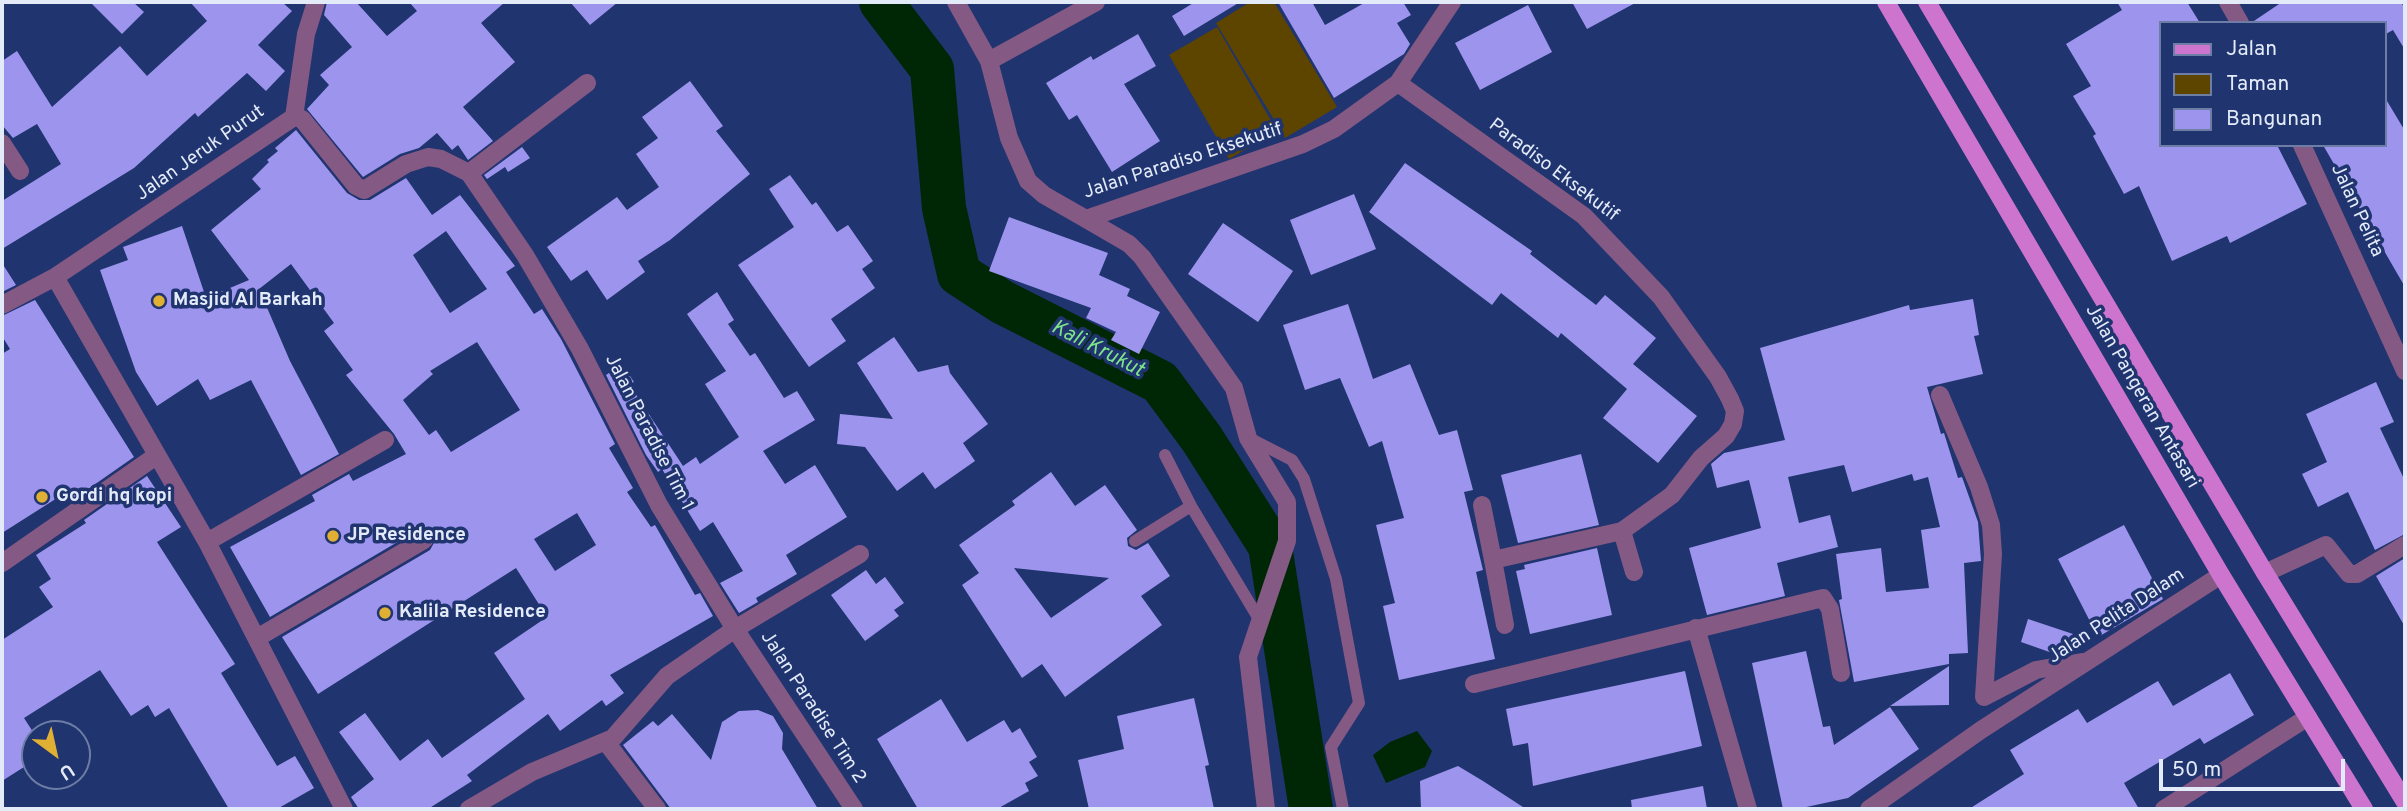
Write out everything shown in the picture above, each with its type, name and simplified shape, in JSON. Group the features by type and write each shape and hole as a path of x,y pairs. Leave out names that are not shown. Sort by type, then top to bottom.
{"main road":[{"name":"Jalan Pangeran Antasari","path":"1886,2 2221,575 2364,809"},
{"name":"Jalan Pangeran Antasari","path":"1927,2 2265,573 2399,779 2405,802"}],"street":[{"path":"295,117 306,34 316,2"},
{"name":"Jalan Paradiso Eksekutif","path":"956,2 989,61 1009,138 1028,181 1044,195 1086,219 1303,144 1334,128 1398,83 1452,2"},
{"path":"989,61 1096,2"},
{"path":"2232,3 2239,21"},
{"path":"469,173 587,83"},
{"name":"Paradiso Eksekutif","path":"1398,83 1594,226 1661,296 1730,399 1735,411 1733,424 1726,436 1701,458 1672,495 1622,531"},
{"name":"Jalan Jeruk Purut","path":"2,305 55,277 295,117 302,119 356,186 364,191 406,164 428,157 441,159 469,173"},
{"path":"2,143 20,171"},
{"name":"Jalan Pelita","path":"2303,147 2405,372"},
{"name":"Jalan Paradise Tim 1","path":"469,173 525,256 589,365 659,505 735,629"},
{"path":"1086,219 1129,244 1142,257 1234,388 1248,438 1287,502 1287,541 1248,657 1266,809"},
{"path":"55,277 207,542 344,809"},
{"path":"1940,395 1979,487 1991,525 1993,554 1984,696 2036,670 2070,662 2086,663"},
{"path":"207,542 385,440"},
{"path":"2,563 156,456"},
{"path":"1482,505 1505,625"},
{"path":"1493,561 1622,531 1634,572"},
{"path":"257,638 424,540"},
{"path":"2265,573 2326,545 2350,574 2357,574 2405,545"},
{"path":"469,809 532,772 606,742 617,734 667,676 735,629 860,554"},
{"name":"Jalan Pelita Dalam","path":"1869,809 2036,695 2221,575"},
{"path":"1474,684 1823,598 1830,609 1841,673"},
{"path":"1696,628 1748,809"},
{"name":"Jalan Paradise Tim 2","path":"735,629 853,809"},
{"path":"2164,809 2308,717"},
{"path":"606,742 657,809"}],"lane":[{"path":"1248,438 1292,460 1304,479 1336,579 1359,703 1331,747 1343,809"},
{"path":"1166,455 1191,506 1263,611"},
{"path":"1135,541 1191,506"}],"green space":[{"path":"1250,2 1274,2 1337,107 1285,138 1216,23"},
{"path":"1217,27 1277,131 1229,159 1169,55"}],"shaded area":[{"path":"1417,731 1432,751 1425,767 1386,783 1373,755 1390,742"}],"building":[{"path":"90,2 133,2 144,12 122,34"},
{"path":"190,2 282,2 292,11 258,45 285,71 266,91 247,73 198,117 195,113 134,168 2,249 2,201 61,164 37,124 13,138 2,125 2,61 17,51 52,107 120,46 147,76 207,21"},
{"path":"327,2 356,2 387,36 417,11 409,2 505,2 481,23 515,62 463,107 493,141 468,160 458,145 452,150 437,133 419,148 400,154 363,177 307,109 329,85 320,75 352,47 324,15"},
{"path":"570,2 618,2 590,25"},
{"path":"1195,2 1240,2 1184,36 1172,16"},
{"path":"1278,2 1312,2 1325,25 1366,2 1403,2 1411,15 1397,23 1410,44 1404,54 1334,98"},
{"path":"1572,2 1637,2 1587,29"},
{"path":"2117,2 2187,2 2199,21 2158,21 2158,147 2278,147 2307,204 2230,243 2227,236 2172,261 2139,186 2124,194 2093,136 2096,134 2073,96 2091,86 2066,44 2122,10"},
{"path":"2282,2 2401,2 2405,9 2405,50 2393,30 2386,34 2386,21 2254,21"},
{"path":"1528,5 1552,52 1480,90 1455,43"},
{"path":"1138,34 1156,66 1124,84 1160,141 1112,172 1077,115 1069,120 1046,83 1091,56 1093,60"},
{"path":"690,81 723,126 716,131 750,174 670,240 638,261 645,272 607,300 587,270 571,281 547,247 617,197 627,210 659,187 636,154 658,138 642,117"},
{"path":"2386,99 2405,131 2405,287 2324,147 2386,147"},
{"path":"296,130 347,193 359,200 370,200 406,178 432,215 460,195 515,266 506,272 534,314 542,309 561,339 615,444 609,448 633,488 627,492 651,527 655,525 695,595 700,593 713,616 610,675 624,693 606,706 602,700 560,731 548,714 467,775 472,781 428,809 359,809 351,797 374,779 339,732 365,713 400,761 428,739 442,758 525,699 494,653 547,617 516,568 318,694 282,637 430,550 435,541 433,534 425,529 418,530 270,617 230,547 315,501 312,495 349,474 353,481 406,454 394,434 346,375 353,370 324,331 334,323 291,264 259,289 290,361 339,454 301,475 251,380 210,400 198,379 157,406 136,372 100,270 128,260 123,247 182,226 206,298 249,280 211,230 261,189 252,179 278,151 275,148","holes":["446,231 487,289 450,313 413,255","477,342 520,410 451,452 436,430 429,435 403,400 433,374 430,371","577,513 596,545 555,571 534,539"]},
{"path":"522,147 530,158 508,172 505,167 487,179 484,175"},
{"path":"1405,163 1532,251 1530,254 1596,305 1605,295 1656,338 1633,364 1697,416 1658,463 1603,418 1627,389 1561,333 1558,338 1501,293 1492,305 1369,212"},
{"path":"790,175 812,205 816,202 837,232 848,225 873,261 862,269 875,288 831,319 846,341 809,367 738,265 794,227 769,189"},
{"path":"1354,194 1376,249 1311,275 1290,220"},
{"path":"1009,217 1108,253 1099,275 1130,289 1127,296 1160,312 1139,354 1111,340 1116,332 1086,318 1091,308 989,271"},
{"path":"1223,223 1293,271 1258,322 1188,274"},
{"path":"2,263 16,285 2,292"},
{"path":"717,292 734,320 728,324 750,356 755,353 784,398 797,391 815,420 763,451 785,484 815,465 847,517 786,555 797,574 756,598 758,602 739,613 720,583 743,571 713,522 700,531 662,469 658,472 646,455 606,375 622,364 634,382 629,384 683,466 696,457 700,464 739,437 705,384 726,371 687,314"},
{"path":"1973,299 1979,335 1974,336 1983,374 1927,387 1941,434 1944,433 1958,478 1962,477 1978,522 1981,561 1964,563 1968,653 1949,654 1949,664 1854,682 1839,600 1842,599 1836,554 1881,548 1886,592 1929,588 1921,530 1940,527 1928,477 1914,481 1912,474 1852,492 1844,465 1788,477 1799,523 1830,515 1838,547 1777,563 1785,596 1707,615 1689,548 1761,528 1749,480 1717,488 1711,464 1724,453 1785,440 1760,348 1909,305 1910,310"},
{"path":"35,300 134,457 71,501 65,493 2,533 2,354 10,349 2,336 2,316"},
{"path":"1348,304 1373,379 1410,364 1439,435 1457,430 1473,490 1464,492 1483,570 1476,572 1495,659 1399,680 1383,606 1395,603 1376,525 1404,518 1382,441 1369,447 1340,378 1305,390 1283,325"},
{"path":"894,337 918,372 948,365 950,373 988,424 963,443 975,461 935,489 923,472 897,491 865,447 837,444 840,414 893,419 857,363"},
{"path":"2376,382 2394,422 2380,428 2405,481 2405,534 2375,550 2348,492 2318,507 2302,474 2327,462 2306,414"},
{"path":"1581,454 1599,525 1518,543 1501,475"},
{"path":"1051,472 1075,506 1105,485 1137,530 1127,538 1128,546 1136,550 1148,543 1170,576 1141,596 1162,625 1065,697 1042,664 1022,678 962,585 979,573 959,545 1015,505 1012,501","holes":["1014,568 1109,578 1051,618"]},
{"path":"147,476 181,527 157,542 235,664 221,673 277,766 295,756 314,788 277,809 229,809 169,708 155,717 148,705 131,716 100,670 24,718 25,720 21,720 21,769 2,781 2,640 53,607 39,587 51,579 36,555 86,523 84,520"},
{"path":"2124,525 2163,599 2098,637 2058,559"},
{"path":"1597,548 1612,615 1530,634 1516,571 1525,569 1524,565"},
{"path":"2405,558 2405,627 2376,576"},
{"path":"866,570 876,584 885,577 904,603 894,610 899,616 865,641 831,595"},
{"path":"2028,619 2073,634 2066,653 2058,655 2021,642"},
{"path":"1806,651 1823,727 1830,726 1834,745 1890,707 1919,749 1848,798 1797,809 1783,809 1752,663"},
{"path":"1949,666 1949,705 1890,706"},
{"path":"1685,671 1702,746 1533,786 1528,743 1513,746 1506,709"},
{"path":"2230,673 2254,715 2204,744 2200,738 2124,783 2139,809 1969,809 2024,774 2010,750 2078,709 2087,723 2158,681 2173,706"},
{"path":"1194,698 1209,765 1205,766 1214,809 1089,809 1078,760 1124,749 1117,716"},
{"path":"941,699 967,742 1004,720 1012,733 1020,728 1037,757 1029,762 1038,776 1025,783 1029,791 997,809 918,809 877,739"},
{"path":"758,710 773,716 783,733 782,749 818,809 671,809 623,745 653,721 658,726 672,714 711,760 722,722 739,711"},
{"path":"1458,766 1526,809 1421,809 1420,781"},
{"path":"1703,786 1707,809 1632,809 1631,800"}],"waterway":[{"name":"Kali Krukut","path":"881,2 932,69 944,208 959,274 1002,302 1160,382 1202,439 1270,546 1311,809"}],"place":[{"name":"Masjid Al Barkah","path":"159,301"},
{"name":"Gordi hq kopi","path":"42,497"},
{"name":"JP Residence","path":"333,536"},
{"name":"Kalila Residence","path":"385,613"}]}
